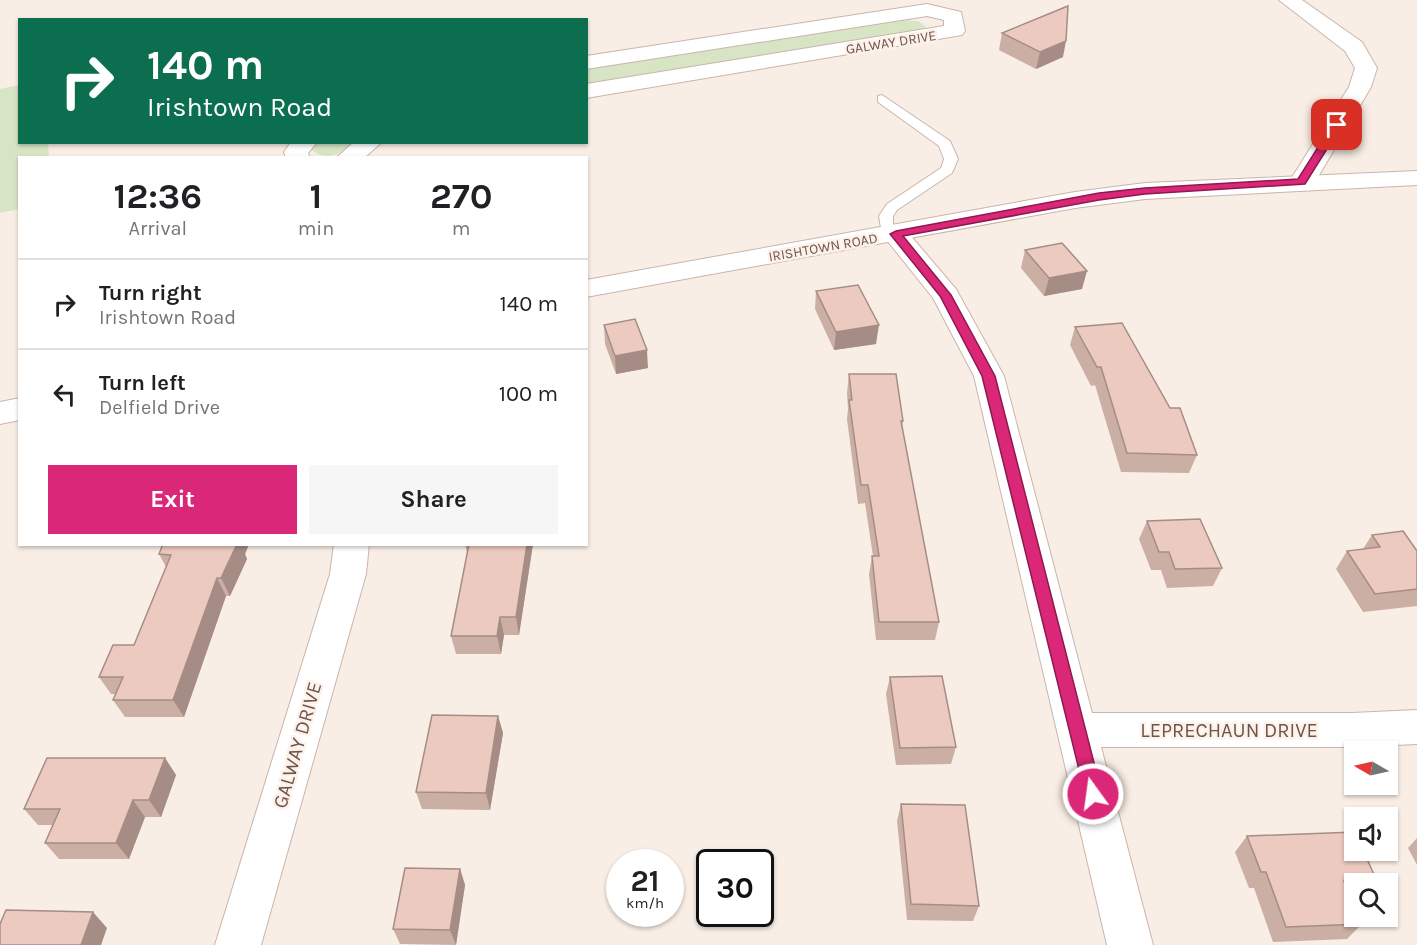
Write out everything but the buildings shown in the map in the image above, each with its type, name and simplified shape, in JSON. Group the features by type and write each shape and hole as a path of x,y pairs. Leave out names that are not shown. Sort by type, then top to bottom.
{"street":[{"path":"1288,0 1354,47 1366,68 1360,87 1302,182"},
{"name":"GALWAY DRIVE","path":"588,63 927,10 954,16 955,31 588,91"},
{"path":"351,156 367,144"},
{"name":"IRISHTOWN ROAD","path":"588,288 1099,196 1145,191 1302,182 1417,178"},
{"path":"896,234 946,295 988,376 1130,945"},
{"path":"0,413 18,409"},
{"name":"GALWAY DRIVE","path":"238,945 348,574 352,546"},
{"name":"LEPRECHAUN DRIVE","path":"1078,730 1352,730 1417,727"}],"lane":[{"path":"882,99 945,144 951,159 947,170 892,207 886,216 886,225 896,234"}],"green space":[{"path":"901,20 918,21 926,27 923,32 588,86 588,68"},
{"path":"18,85 18,144 48,144 49,156 18,156 18,209 0,213 0,89"},
{"path":"313,144 356,144 329,156 311,149"}],"route":[{"path":"1093,794 988,376 946,295 896,234 1099,196 1145,191 1302,182 1337,125"}]}
